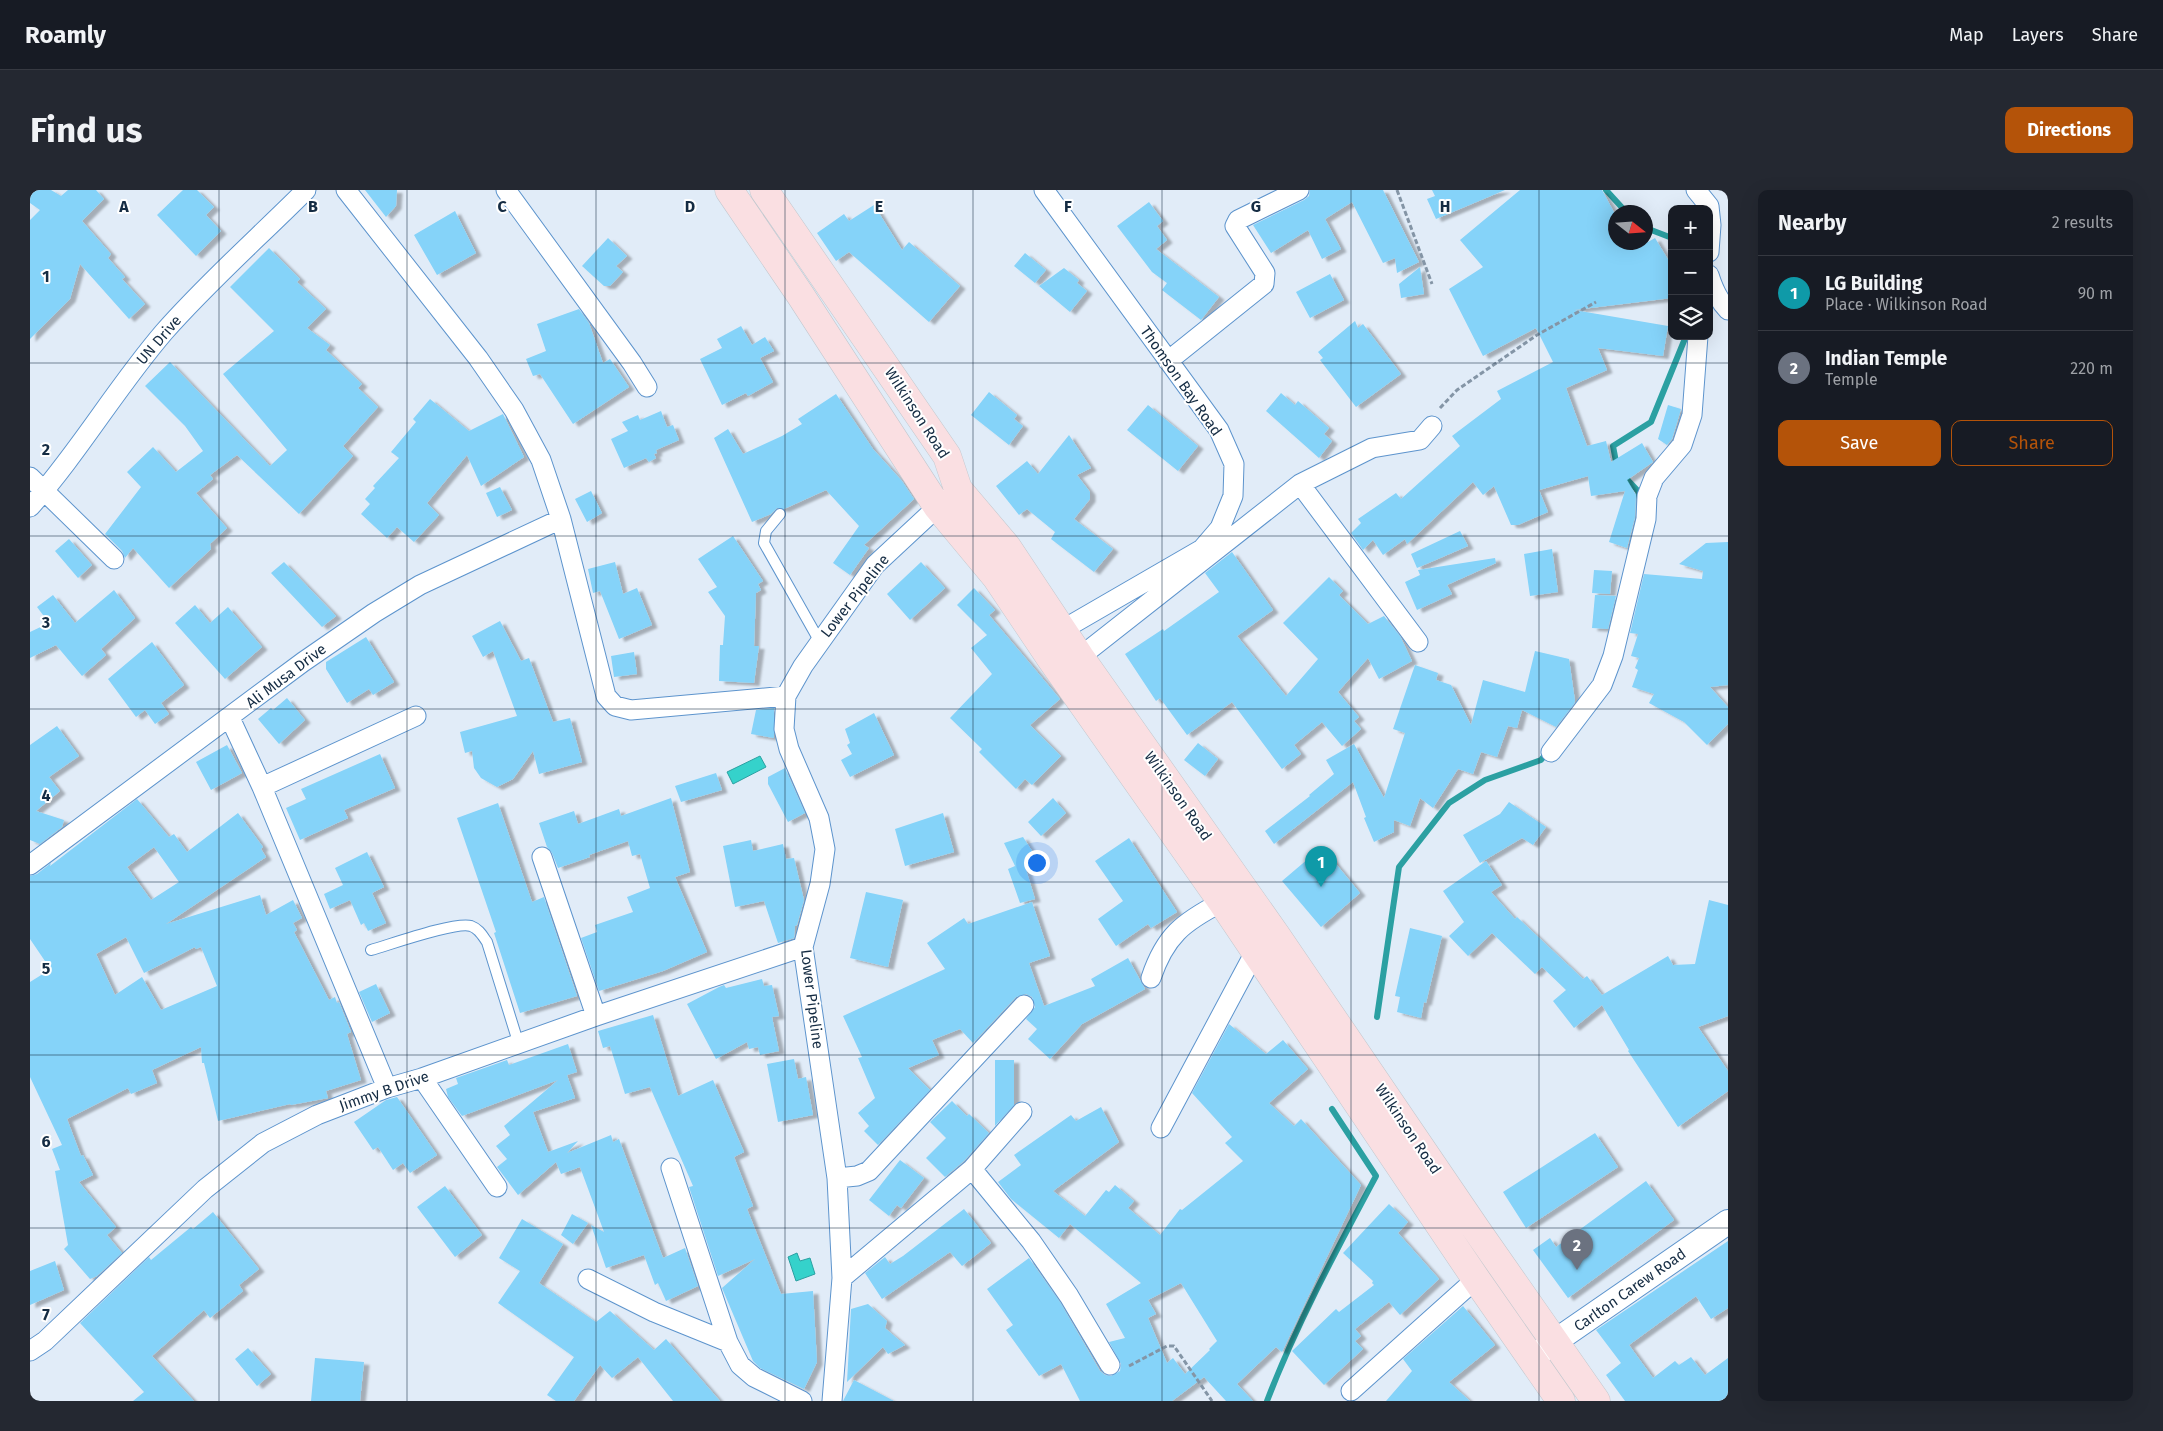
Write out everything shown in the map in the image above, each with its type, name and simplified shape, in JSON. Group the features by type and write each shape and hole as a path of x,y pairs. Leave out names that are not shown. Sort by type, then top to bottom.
{"main road":[{"name":"Wilkinson Road","path":"729,190 801,296 937,506 996,577 1222,902 1561,1401"},
{"name":"Wilkinson Road","path":"764,190 947,456 958,488 1007,547 1080,657 1276,935 1476,1229 1596,1401"}],"street":[{"name":"UN Drive","path":"30,507 44,491 116,392 164,332 306,190"},
{"path":"346,190 478,358 514,410 541,460 561,519 606,696 615,706 631,710 786,696"},
{"path":"506,190 632,363 647,387"},
{"name":"Thomson Bay Road","path":"1044,190 1219,430 1234,464 1233,496 1220,528 1202,549 1062,630"},
{"path":"1168,361 1264,284 1265,273 1235,226 1238,220 1300,190"},
{"path":"1696,190 1709,206 1711,225 1709,250"},
{"path":"1713,291 1728,310"},
{"path":"1551,752 1602,685 1613,656 1646,519 1647,496 1654,478 1682,445 1692,415 1698,340"},
{"path":"1080,657 1300,484 1372,448 1420,440 1432,426"},
{"path":"30,477 114,559"},
{"path":"1300,484 1418,642"},
{"name":"Lower Pipeline","path":"832,1401 842,1278 837,1178 803,947 820,884 825,849 819,818 789,748 784,729 786,696 803,666 876,565 958,488"},
{"name":"Ali Musa Drive","path":"30,865 303,662 397,599 420,585 561,519"},
{"path":"262,787 416,716"},
{"path":"230,718 262,787 386,1088"},
{"path":"542,857 596,1016"},
{"path":"1151,978 1159,955 1174,934 1195,916 1222,902"},
{"name":"Jimmy B Drive","path":"30,1351 45,1341 206,1189 263,1143 317,1115 386,1088 422,1078 596,1016 803,947"},
{"path":"1161,1128 1255,952"},
{"path":"837,1178 857,1176 869,1170 1024,1005"},
{"path":"422,1078 497,1187"},
{"path":"842,1278 972,1169 1022,1112"},
{"path":"671,1168 728,1342 740,1365 754,1377 802,1401"},
{"path":"972,1169 1031,1241 1069,1296 1110,1365"},
{"name":"Carlton Carew Road","path":"1531,1358 1728,1222"},
{"path":"1351,1391 1476,1278"},
{"path":"588,1279 654,1312 728,1342"}],"lane":[{"path":"780,514 766,532 764,543 820,642"},
{"path":"371,950 454,926 469,925 480,930 487,942 519,1045"}],"path":[{"path":"1397,190 1432,284"},
{"path":"1432,426 1439,410 1457,390 1543,331 1596,302"},
{"path":"1110,1365 1115,1371 1122,1370 1167,1346 1174,1346 1210,1400"}],"shaded area":[{"path":"760,756 766,767 733,784 727,772"},
{"path":"797,1253 800,1261 810,1258 815,1274 796,1281 788,1257"}],"building":[{"path":"30,190 51,190 61,196 68,190 96,190 104,199 82,221 111,254 108,258 125,277 122,279 145,304 129,319 80,264 70,299 30,339 30,220 40,210 30,203"},
{"path":"183,190 197,190 214,207 206,215 221,231 196,256 157,215"},
{"path":"365,190 397,190 396,206 386,217"},
{"path":"1310,190 1383,190 1419,262 1397,273 1395,258 1383,263 1352,202 1325,219 1341,249 1322,259 1308,230 1271,253 1253,225 1304,200 1309,196"},
{"path":"1432,190 1505,190 1436,219 1427,199 1435,196"},
{"path":"1520,190 1602,190 1610,205 1608,205 1608,250 1653,250 1653,239 1655,238 1668,259 1668,298 1574,310 1668,326 1663,356 1598,348 1607,370 1566,388 1587,446 1606,441 1611,462 1642,443 1653,462 1627,480 1636,495 1635,517 1627,548 1609,542 1625,491 1591,496 1588,476 1539,490 1548,512 1518,525 1511,525 1494,486 1483,495 1473,482 1407,544 1405,539 1383,555 1373,540 1363,550 1351,533 1361,523 1358,519 1396,493 1401,499 1460,446 1452,436 1501,399 1497,391 1553,362 1536,328 1483,356 1449,289 1483,267 1460,240"},
{"path":"1149,202 1163,221 1157,226 1167,240 1156,249 1219,297 1201,320 1162,290 1167,283 1152,272 1117,226"},
{"path":"874,205 902,250 909,242 960,286 929,322 849,252 836,261 817,233 844,214 849,221"},
{"path":"455,211 476,253 437,275 414,235"},
{"path":"608,238 627,256 616,266 623,272 610,286 604,286 582,266"},
{"path":"269,248 300,279 297,282 326,309 307,328 330,345 326,350 362,384 358,388 378,407 343,446 353,456 299,514 237,455 210,475 213,479 196,493 227,528 210,544 211,549 169,588 133,548 125,558 122,551 105,534 141,487 127,472 153,447 176,472 203,451 185,426 145,386 170,362 270,466 287,450 223,374 274,331 230,287"},
{"path":"1025,253 1046,270 1035,283 1014,266"},
{"path":"1420,267 1424,294 1401,298 1399,284"},
{"path":"1064,268 1079,280 1077,283 1087,291 1070,312 1039,286"},
{"path":"1330,274 1344,300 1310,318 1296,292"},
{"path":"579,309 589,323 603,363 610,359 629,387 573,424 540,374 533,376 526,359 546,351 537,324"},
{"path":"1355,321 1358,328 1363,324 1401,374 1356,407 1320,360 1323,358 1318,352"},
{"path":"741,326 752,345 765,337 774,351 760,358 773,382 748,396 746,393 722,405 700,359 722,348 717,339"},
{"path":"989,392 1017,415 1014,419 1023,426 1009,445 971,415"},
{"path":"1281,393 1295,405 1298,401 1329,428 1324,434 1332,441 1319,458 1266,411"},
{"path":"836,394 873,449 902,481 914,499 864,545 869,548 850,575 833,563 859,526 826,490 784,509 777,508 771,514 752,522 714,438 728,429 743,454 782,436 802,424 798,419"},
{"path":"430,399 469,431 503,414 524,457 481,486 467,455 427,503 439,515 414,542 397,527 387,538 361,514 370,504 365,499 375,488 373,486 399,458 391,452 416,422 413,419"},
{"path":"1148,405 1198,446 1178,471 1127,430"},
{"path":"1668,405 1681,409 1672,439 1667,445 1658,439"},
{"path":"661,411 667,427 673,425 679,440 656,450 657,453 654,454 656,458 649,462 646,458 624,468 611,439 628,431 622,422 638,415 640,420"},
{"path":"1069,435 1091,468 1077,475 1090,492 1090,499 1074,519 1113,549 1094,572 1051,539 1055,532 1027,509 1019,515 996,486 1027,461 1038,474"},
{"path":"500,487 512,510 497,517 486,493"},
{"path":"591,491 602,513 587,522 575,499"},
{"path":"1460,531 1468,546 1417,568 1411,554"},
{"path":"733,536 763,581 758,584 761,590 756,593 754,646 759,646 754,683 719,681 720,645 723,645 725,616 708,592 717,587 698,559"},
{"path":"69,539 92,565 78,578 55,551"},
{"path":"1728,542 1728,685 1710,687 1728,707 1728,724 1707,745 1684,722 1649,703 1654,694 1632,687 1638,670 1635,668 1639,658 1631,656 1638,634 1630,633 1644,574 1702,579 1703,571 1679,564 1706,543"},
{"path":"1552,549 1558,592 1530,596 1524,554"},
{"path":"1232,552 1273,610 1237,636 1286,696 1318,659 1283,623 1329,577 1343,591 1339,595 1368,624 1384,616 1400,636 1412,661 1379,679 1368,658 1338,692 1359,717 1354,721 1361,729 1342,746 1322,722 1294,745 1301,754 1282,769 1232,702 1187,735 1160,698 1156,701 1125,654 1163,629 1164,631 1219,592 1205,573"},
{"path":"1495,558 1496,563 1447,585 1452,594 1417,610 1405,582 1420,575 1418,570"},
{"path":"284,562 336,616 322,627 271,573"},
{"path":"615,562 623,594 637,588 652,625 619,639 600,591 593,593 588,569"},
{"path":"921,562 945,588 910,620 887,594"},
{"path":"1594,570 1612,571 1610,594 1592,593"},
{"path":"974,588 995,610 989,615 1060,699 1030,725 1061,756 1032,785 1025,779 1016,789 979,752 982,749 950,718 992,674 971,648 987,635 957,605"},
{"path":"114,590 135,618 101,649 106,655 82,676 56,645 30,658 30,632 49,623 37,607 53,595 75,623"},
{"path":"1595,595 1616,596 1608,629 1592,628"},
{"path":"195,605 210,623 228,607 262,647 225,679 175,623"},
{"path":"500,621 521,661 529,658 553,722 570,718 582,762 539,774 533,751 513,779 497,787 481,778 474,768 472,751 465,753 460,732 517,716 493,651 483,657 472,636"},
{"path":"366,637 394,682 373,695 369,689 347,703 326,669 326,662"},
{"path":"152,642 184,685 161,703 169,714 155,724 145,710 136,717 108,679"},
{"path":"1535,651 1569,659 1575,701 1556,727 1522,710 1517,728 1508,726 1497,757 1481,752 1473,774 1458,769 1433,808 1420,798 1410,826 1394,820 1394,832 1374,842 1364,818 1366,817 1353,782 1274,844 1265,831 1310,796 1334,774 1326,760 1354,744 1384,798 1405,733 1393,729 1415,665 1438,673 1436,680 1451,685 1471,725 1483,680 1525,692"},
{"path":"634,652 637,674 614,677 611,656"},
{"path":"287,698 305,720 279,744 258,719 271,708 273,710"},
{"path":"774,708 774,738 751,734 756,710"},
{"path":"874,713 894,755 850,777 841,760 852,754 847,745 850,743 845,729"},
{"path":"57,726 79,756 49,777 60,791 36,811 64,820 62,827 40,844 30,840 30,745"},
{"path":"1198,743 1218,759 1205,776 1184,760"},
{"path":"227,745 242,773 211,790 196,762"},
{"path":"380,754 395,788 344,810 348,818 300,840 286,808 306,799 301,789"},
{"path":"785,768 805,813 788,822 768,784 768,777"},
{"path":"716,773 722,790 681,802 675,786"},
{"path":"671,798 690,872 675,877 707,952 663,971 599,991 581,938 597,932 595,925 633,912 627,897 650,888 640,854 632,856 628,841 558,868 552,853 547,847 539,823 574,811 578,824 619,809 621,816"},
{"path":"1053,798 1066,813 1041,836 1028,822"},
{"path":"137,799 169,837 174,834 187,852 238,813 263,847 261,849 266,857 166,924 260,895 266,915 293,900 302,918 293,923 297,930 294,932 329,1000 335,997 337,1003 339,1002 351,1032 347,1034 361,1080 326,1091 328,1098 290,1104 218,1121 204,1063 202,1063 201,1047 152,1070 157,1083 131,1094 128,1088 67,1119 81,1156 83,1155 93,1175 79,1182 116,1227 107,1235 122,1253 97,1276 90,1279 64,1249 68,1245 55,1171 60,1170 52,1149 62,1145 30,1077 30,982 46,972 44,970 49,967 30,939 30,876 37,874 51,863 50,866","holes":["154,847 179,882 151,900 127,867","126,937 144,973 195,947 196,949 201,947 217,986 161,1010 142,977 115,995 96,954"]},
{"path":"1509,802 1546,827 1533,845 1522,838 1480,863 1463,835 1500,814"},
{"path":"498,803 532,902 544,897 577,996 520,1013 494,933 496,932 457,818"},
{"path":"943,813 954,852 905,866 895,829"},
{"path":"1023,837 1036,857 1024,863 1035,899 1020,903 1008,869 1015,866 1004,843"},
{"path":"1129,838 1177,912 1151,928 1148,924 1116,946 1098,919 1123,901 1095,861"},
{"path":"751,840 753,851 783,844 786,859 794,858 804,900 797,925 795,926 794,938 778,943 764,901 735,907 723,846"},
{"path":"1322,847 1360,893 1321,927 1282,881"},
{"path":"367,852 384,887 372,893 386,923 368,931 364,923 361,925 350,900 330,909 324,894 343,885 335,868"},
{"path":"1486,861 1502,885 1491,892 1515,919 1517,917 1583,979 1587,976 1602,995 1668,956 1673,965 1695,964 1709,900 1728,905 1728,1016 1698,1027 1728,1071 1728,1091 1678,1127 1628,1051 1602,1005 1574,1028 1553,1001 1566,990 1542,967 1535,974 1492,933 1468,956 1449,936 1464,922 1443,891"},
{"path":"866,892 903,900 888,967 850,958"},
{"path":"1032,902 1050,956 1029,963 1044,1006 1095,986 1091,979 1128,958 1145,989 1082,1024 1050,1059 1028,1039 1037,1029 1026,1019 1035,1007 1032,997 1026,994 1016,997 973,1043 960,1029 932,1040 939,1055 908,1068 930,1090 878,1145 864,1131 869,1126 858,1113 875,1098 858,1058 862,1057 843,1016 945,969 927,943 964,918 968,924"},
{"path":"1410,928 1442,936 1421,1018 1397,1012 1400,997 1395,996"},
{"path":"762,979 764,986 772,985 779,1016 772,1017 779,1051 760,1055 758,1047 749,1049 747,1042 716,1059 687,1004 724,985 726,988"},
{"path":"376,984 390,1013 372,1022 359,992"},
{"path":"653,1015 678,1096 713,1080 744,1152 734,1157 753,1206 747,1209 781,1294 813,1291 817,1362 804,1389 760,1368 753,1361 722,1288 755,1259 718,1276 689,1187 693,1186 650,1087 625,1094 610,1046 603,1048 598,1031"},
{"path":"1229,1024 1266,1054 1283,1040 1308,1069 1269,1103 1294,1126 1301,1119 1361,1185 1282,1352 1276,1347 1237,1384 1253,1401 1226,1401 1204,1377 1172,1401 1080,1401 1061,1364 1039,1376 1006,1330 1013,1325 987,1289 1029,1258 1060,1302 1100,1371 1105,1375 1111,1376 1120,1371 1121,1364 1109,1342 1125,1338 1106,1304 1141,1283 1070,1224 1059,1238 1011,1199 998,1182 1021,1165 1014,1155 1071,1115 1076,1121 1101,1107 1119,1142 1053,1191 1085,1216 1106,1190 1109,1192 1115,1185 1134,1201 1128,1208 1160,1235 1180,1209 1182,1210 1243,1161 1225,1143 1232,1137 1192,1093","holes":["1181,1283 1217,1341 1185,1374 1173,1358 1167,1363 1148,1318 1156,1314 1148,1300"]},
{"path":"568,1044 577,1072 567,1075 575,1098 533,1112 548,1152 578,1141 567,1153 611,1135 613,1142 619,1139 663,1258 685,1248 698,1286 666,1301 658,1283 655,1285 644,1255 606,1268 591,1225 604,1232 580,1167 561,1174 556,1162 518,1195 497,1167 507,1159 496,1146 510,1135 504,1126 558,1080 462,1116 448,1097 446,1089 458,1084 456,1078 507,1060 509,1065"},
{"path":"794,1059 798,1079 806,1077 813,1115 778,1122 767,1064"},
{"path":"995,1060 1014,1060 1014,1105 995,1126"},
{"path":"397,1097 437,1155 410,1173 403,1163 393,1170 378,1147 373,1150 354,1122 386,1100"},
{"path":"952,1101 967,1116 969,1114 989,1133 964,1161 945,1177 926,1158 946,1138 930,1122"},
{"path":"1595,1133 1618,1167 1526,1228 1503,1192"},
{"path":"900,1160 924,1178 901,1208 897,1205 889,1216 869,1200"},
{"path":"1646,1181 1674,1220 1568,1298 1533,1250 1550,1238 1556,1247"},
{"path":"445,1186 482,1235 455,1257 417,1207"},
{"path":"1389,1204 1408,1222 1398,1233 1439,1279 1400,1315 1389,1302 1355,1329 1361,1336 1355,1341 1363,1349 1324,1385 1292,1351 1336,1309 1339,1312 1374,1285 1373,1281 1343,1253"},
{"path":"964,1209 991,1243 962,1266 950,1252 882,1299 865,1273 885,1257 890,1264 903,1256"},
{"path":"213,1212 259,1269 239,1285 243,1291 210,1318 204,1310 152,1356 194,1401 133,1401 144,1392 80,1323 149,1257 151,1260 191,1227 193,1229"},
{"path":"572,1214 588,1223 573,1244 561,1235"},
{"path":"522,1219 563,1244 539,1283 596,1322 610,1311 654,1350 666,1339 720,1401 673,1401 638,1357 612,1378 600,1365 574,1401 556,1401 547,1395 574,1357 498,1303 520,1271 499,1258"},
{"path":"1728,1241 1728,1308 1711,1319 1696,1296 1629,1345 1653,1378 1675,1361 1679,1365 1691,1357 1705,1375 1728,1358 1728,1401 1625,1401 1606,1375 1621,1363 1596,1330"},
{"path":"55,1261 64,1290 30,1305 30,1271"},
{"path":"868,1304 887,1321 885,1328 905,1345 888,1354 883,1347 847,1382 851,1309"},
{"path":"1463,1306 1495,1345 1449,1382 1470,1401 1386,1401 1412,1371 1403,1359"},
{"path":"248,1348 271,1374 257,1386 235,1359"},
{"path":"315,1358 364,1362 360,1401 311,1401"},
{"path":"854,1380 894,1401 843,1401"}],"waterway":[{"path":"1606,190 1620,205"},
{"path":"1653,231 1668,236"},
{"path":"1617,467 1613,446 1651,422 1684,340"},
{"path":"1623,475 1638,491 1640,499"},
{"path":"1377,1017 1399,867 1449,803 1485,780 1541,760 1548,751"},
{"path":"1267,1401 1304,1315 1376,1176 1332,1109"}],"place":[{"name":"LG Building","path":"1321,887"},
{"name":"Indian Temple","path":"1577,1270"}]}
